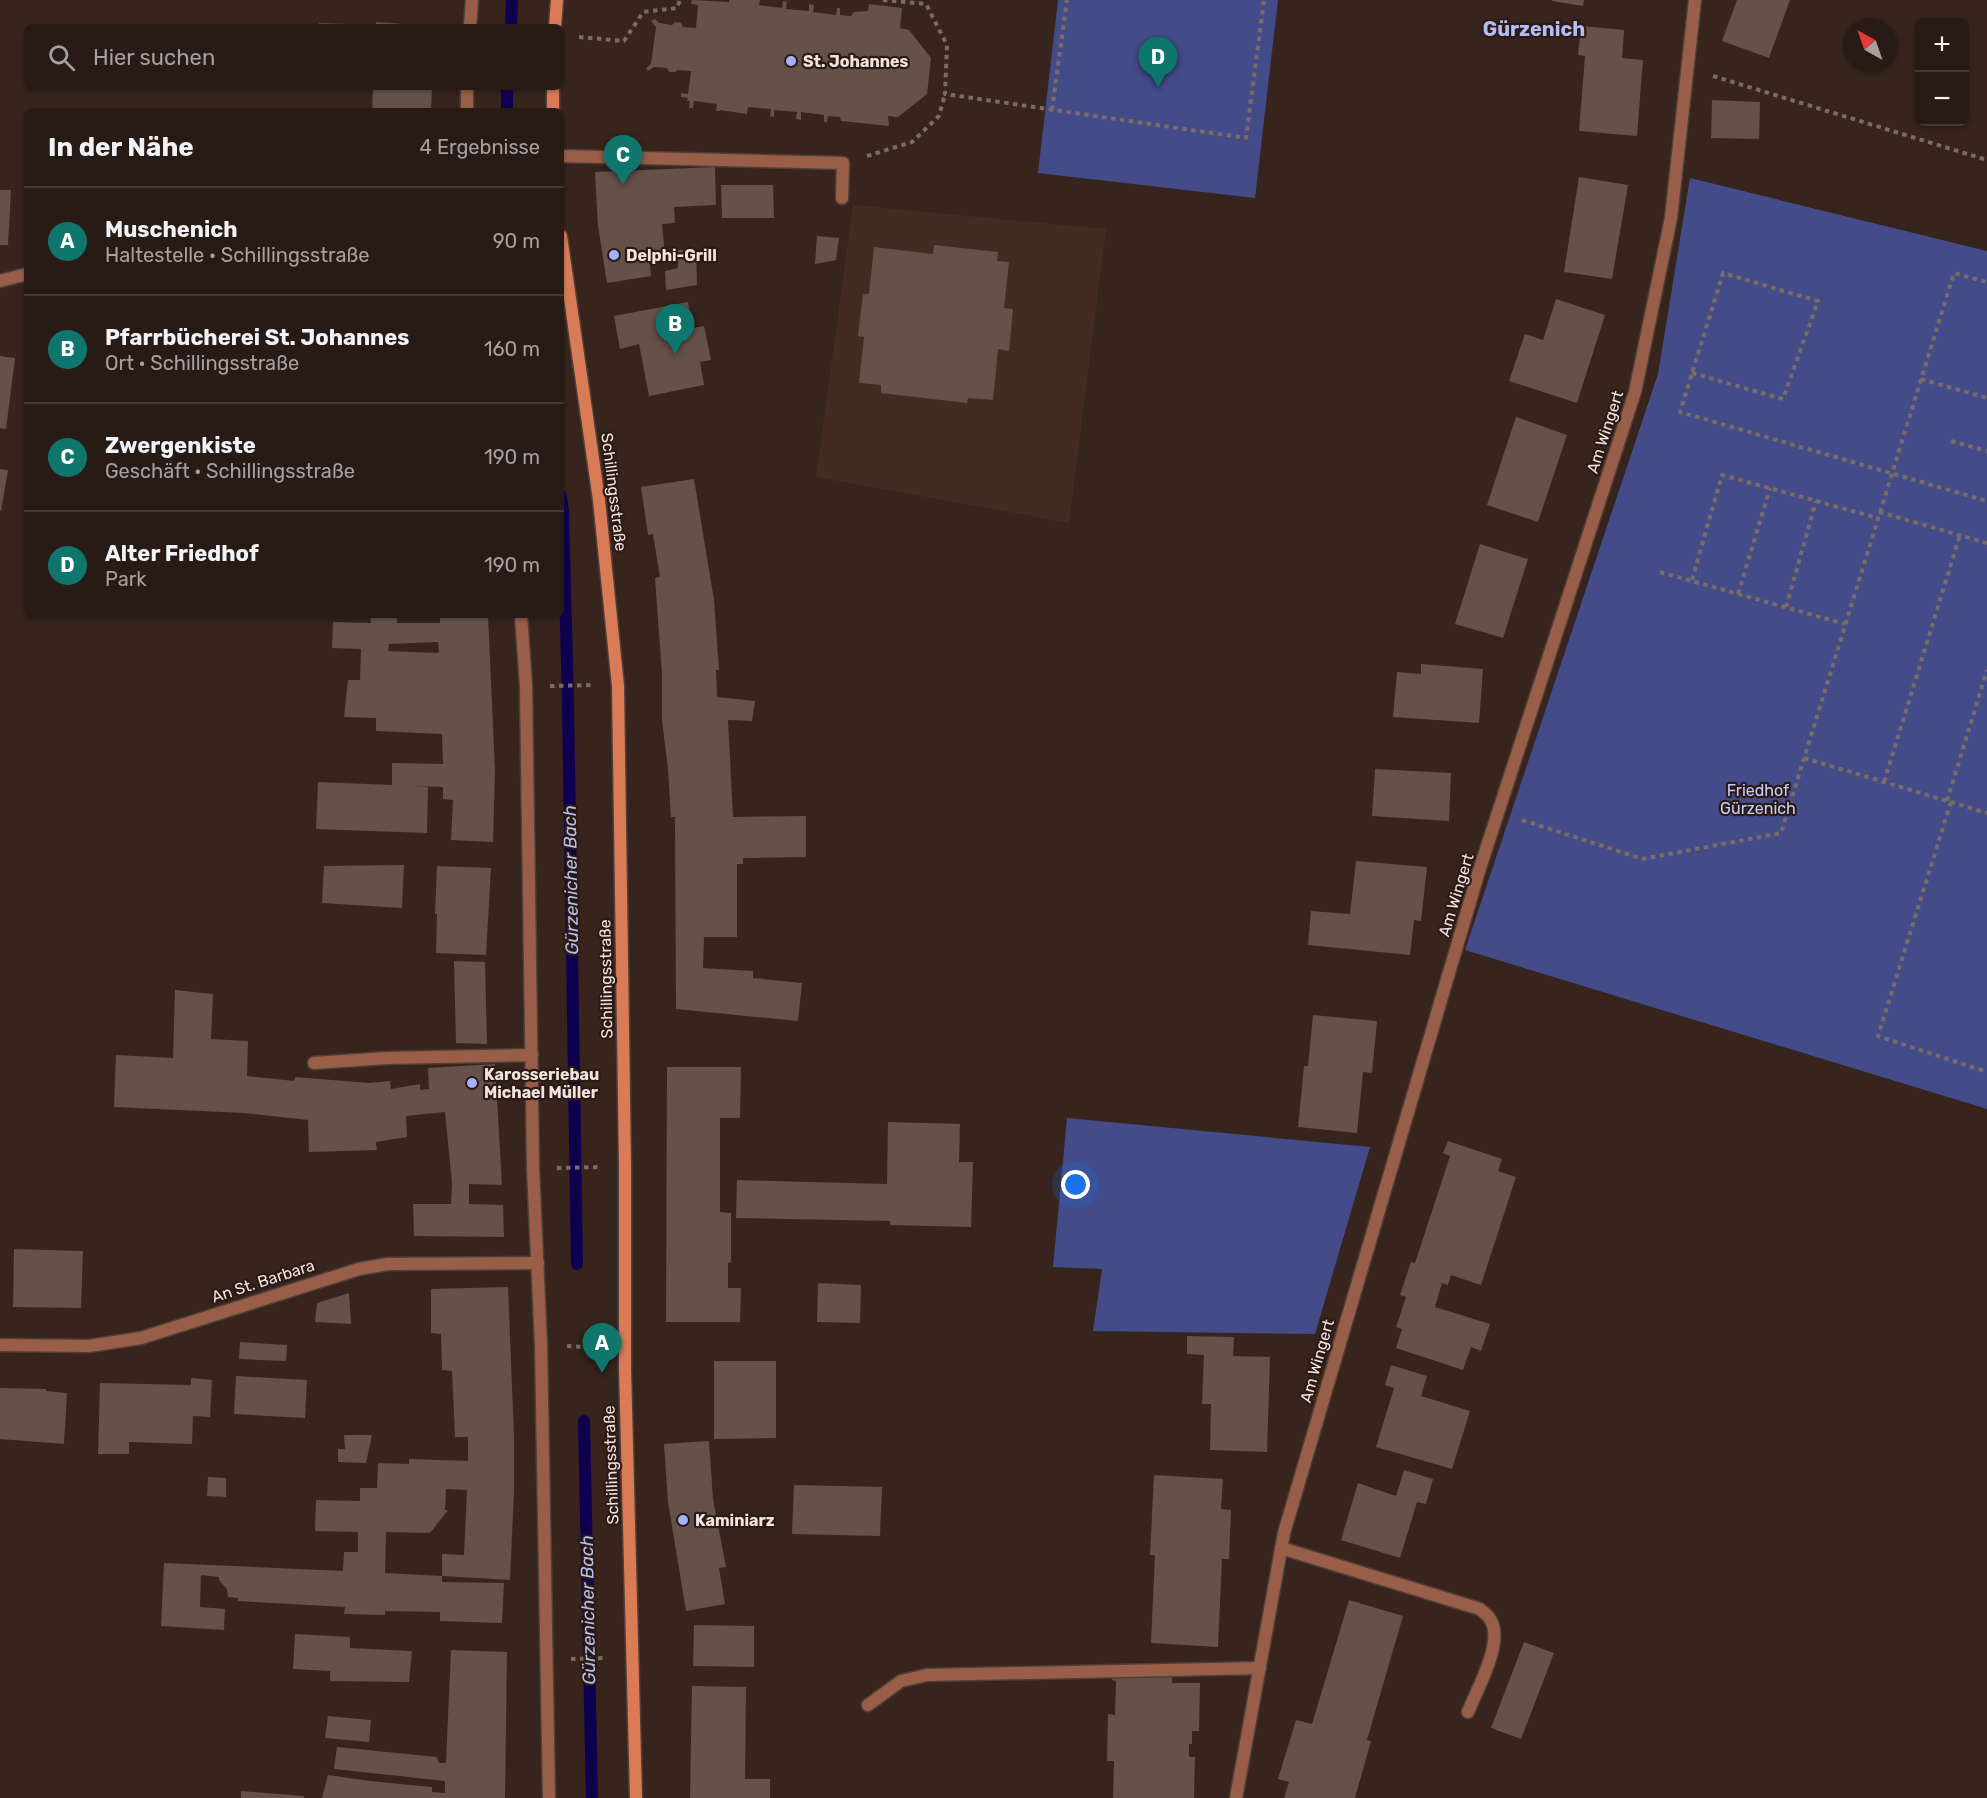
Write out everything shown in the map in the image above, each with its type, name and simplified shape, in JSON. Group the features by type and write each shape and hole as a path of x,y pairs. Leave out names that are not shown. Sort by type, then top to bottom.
{"main road":[{"path":"555,24 557,0"},
{"path":"553,90 553,108"},
{"name":"Schillingsstraße","path":"564,257 599,500 618,682 626,1350 636,1798"}],"street":[{"path":"470,24 472,0"},
{"name":"Am Wingert","path":"1236,1798 1281,1548 1498,813 1635,392 1671,218 1695,0"},
{"path":"467,90 467,108"},
{"path":"564,156 843,163 842,198"},
{"path":"0,281 24,275"},
{"path":"521,618 526,686 533,1168 541,1345 549,1798"},
{"path":"314,1063 387,1058 532,1055"},
{"name":"An St. Barbara","path":"0,1345 89,1346 141,1338 325,1278 378,1266 538,1263"},
{"path":"1281,1548 1480,1609 1491,1619 1495,1646 1468,1712"},
{"path":"868,1705 901,1681 927,1675 1260,1668"}],"path":[{"path":"571,36 624,41 643,12 677,8 680,0"},
{"path":"843,163 912,142 939,116 945,94 947,45 926,4 883,0"},
{"path":"1052,110 1067,0"},
{"path":"945,94 1246,138 1264,0"},
{"path":"1686,68 1987,160"},
{"path":"1692,373 1783,399 1818,301 1723,273 1692,373 1680,412 1987,501"},
{"path":"1498,813 1643,859 1781,833 1954,273 1987,282"},
{"path":"1921,379 1987,398"},
{"path":"1951,441 1987,451"},
{"path":"1692,580 1722,474 1878,518"},
{"path":"1738,594 1770,488"},
{"path":"1786,607 1816,501"},
{"path":"1880,512 1987,543"},
{"path":"1884,782 1960,535"},
{"path":"1660,572 1845,624"},
{"path":"1987,670 1878,1036 1987,1072"},
{"path":"560,686 580,685"},
{"path":"1804,758 1987,813"},
{"path":"569,1168 592,1168"},
{"path":"541,1345 626,1350"},
{"path":"579,1659 599,1658"}],"shaded area":[{"path":"853,205 1106,229 1069,523 816,477"}],"green space":[{"path":"1058,0 1278,0 1255,198 1038,173"},
{"name":"Friedhof Gürzenich","path":"1690,178 1987,251 1987,1109 1465,950 1658,374"},
{"path":"1067,1118 1370,1147 1315,1334 1093,1331 1102,1269 1053,1267"}],"building":[{"name":"St. Johannes","path":"692,0 729,2 729,0 760,0 759,5 782,8 783,1 787,2 786,9 809,11 809,4 814,5 813,12 836,15 837,8 840,8 840,15 851,16 854,12 868,11 869,4 902,8 900,28 909,30 931,58 927,94 898,117 888,116 889,126 841,121 840,117 828,116 827,122 824,122 824,115 801,112 801,120 796,119 797,112 774,110 774,117 770,116 771,109 748,107 747,114 716,111 717,104 694,101 693,108 689,108 690,101 687,101 688,98 681,97 681,93 688,94 691,71 669,72 667,68 654,67 648,71 646,68 651,64 656,27 651,21 655,19 659,23 672,25 675,22 681,23 683,27 696,28 698,5 691,4"},
{"path":"1552,0 1584,0 1583,6"},
{"path":"1737,0 1790,0 1769,58 1722,41"},
{"path":"376,22 403,24 376,24"},
{"path":"1581,26 1624,30 1622,58 1643,60 1637,136 1579,131 1585,56 1578,55"},
{"path":"373,90 432,90 431,108 372,108"},
{"path":"1712,100 1760,102 1759,139 1711,138"},
{"path":"715,167 716,205 674,207 675,223 662,224 665,256 649,257 651,276 607,283 598,226 595,172"},
{"path":"1579,177 1628,185 1612,279 1564,272"},
{"path":"721,185 773,185 774,218 722,218"},
{"path":"0,190 11,190 8,245 0,245"},
{"path":"817,236 839,238 836,260 815,264"},
{"path":"934,245 998,252 997,261 1009,262 1004,308 1013,309 1009,351 998,349 993,400 968,398 967,403 881,393 881,385 859,383 864,337 858,336 863,294 869,294 874,247 933,254"},
{"path":"678,250 696,250 697,285 666,290 665,271 678,268"},
{"path":"1556,299 1605,315 1577,403 1509,381 1525,334 1543,340"},
{"path":"688,302 693,328 704,326 711,360 700,362 704,385 649,396 639,344 620,349 614,316"},
{"path":"0,356 15,358 6,429 0,428"},
{"path":"1516,417 1567,435 1538,522 1487,505"},
{"path":"0,469 8,470 1,511 0,510"},
{"path":"694,479 714,600 719,670 716,670 717,697 755,701 752,721 728,720 733,817 806,816 806,857 743,858 743,864 737,864 737,937 704,937 703,968 753,971 753,978 802,983 798,1021 676,1009 675,817 671,817 662,720 662,674 655,578 660,577 653,534 648,535 641,487"},
{"path":"1480,544 1528,559 1503,638 1455,624"},
{"path":"370,618 397,618 397,623 440,623 440,618 488,618 495,771 493,842 451,840 453,800 443,799 443,787 415,786 428,787 427,833 316,829 318,782 392,785 392,763 443,764 442,734 376,731 376,718 344,717 348,680 360,680 361,649 332,648 333,622 371,623","holes":["438,642 439,653 388,651 389,644"]},
{"path":"1421,664 1483,669 1479,723 1393,717 1397,672 1421,674"},
{"path":"1375,769 1451,773 1449,821 1372,816"},
{"path":"1356,861 1427,867 1421,921 1414,920 1410,955 1308,945 1311,911 1350,914"},
{"path":"404,865 402,908 322,903 324,866"},
{"path":"437,866 491,868 486,955 436,953"},
{"path":"454,961 485,962 487,1044 456,1043"},
{"path":"175,990 213,994 211,1039 248,1041 247,1076 294,1081 295,1077 369,1083 390,1081 391,1089 420,1084 420,1090 429,1089 428,1068 495,1064 502,1185 469,1184 469,1204 503,1205 504,1237 414,1236 413,1204 451,1204 452,1183 445,1112 406,1116 407,1137 376,1142 377,1150 309,1152 308,1120 245,1113 114,1107 116,1055 173,1058"},
{"path":"1313,1015 1377,1021 1372,1073 1363,1072 1357,1133 1298,1127 1304,1066 1308,1066"},
{"path":"667,1067 741,1067 740,1118 720,1118 720,1212 731,1213 731,1262 728,1263 728,1288 741,1288 740,1322 666,1322"},
{"path":"888,1122 960,1124 959,1162 973,1162 971,1227 890,1225 890,1221 736,1218 737,1180 887,1184"},
{"path":"1448,1141 1502,1159 1498,1171 1516,1177 1481,1285 1451,1275 1448,1285 1442,1283 1435,1307 1490,1324 1481,1351 1471,1347 1463,1370 1396,1348 1402,1329 1396,1327 1406,1297 1400,1295 1411,1262 1415,1263 1450,1156 1443,1153"},
{"path":"14,1249 83,1251 81,1308 13,1307"},
{"path":"818,1283 861,1285 860,1323 817,1322"},
{"path":"508,1287 514,1437 510,1580 442,1576 442,1582 504,1583 502,1623 440,1621 440,1612 385,1611 385,1615 344,1614 345,1607 238,1601 238,1598 228,1597 227,1589 219,1577 201,1575 200,1607 225,1609 224,1630 161,1626 164,1563 343,1571 344,1552 358,1552 358,1532 315,1531 316,1500 360,1501 360,1488 377,1488 378,1463 409,1464 409,1459 468,1461 468,1437 455,1437 452,1371 442,1370 441,1334 431,1333 431,1289","holes":["446,1489 467,1490 464,1555 442,1554 442,1576 385,1573 386,1532 430,1533 448,1510 445,1510"]},
{"path":"349,1293 351,1324 315,1322 317,1303"},
{"path":"1187,1336 1234,1337 1233,1356 1270,1357 1267,1452 1210,1450 1211,1404 1202,1404 1204,1355 1187,1354"},
{"path":"240,1342 287,1345 286,1361 239,1359"},
{"path":"714,1361 776,1361 776,1438 714,1439"},
{"path":"1391,1365 1427,1376 1421,1396 1470,1411 1452,1469 1376,1447 1394,1388 1385,1385"},
{"path":"236,1376 307,1380 305,1418 234,1414"},
{"path":"191,1378 212,1380 210,1417 193,1416 192,1444 129,1442 129,1454 98,1454 100,1383 191,1385"},
{"path":"0,1388 46,1389 46,1391 67,1393 64,1444 0,1439"},
{"path":"344,1435 372,1435 366,1463 338,1462 338,1449 345,1449"},
{"path":"709,1441 713,1499 726,1567 719,1568 725,1604 686,1611 668,1502 664,1444"},
{"path":"1404,1470 1433,1479 1426,1504 1417,1502 1400,1558 1341,1540 1358,1483 1396,1496"},
{"path":"1154,1475 1223,1479 1221,1509 1231,1510 1229,1559 1222,1559 1218,1647 1151,1643 1155,1555 1150,1555"},
{"path":"208,1477 226,1478 226,1497 207,1496"},
{"path":"794,1485 882,1487 880,1536 792,1534"},
{"path":"1349,1600 1403,1616 1367,1740 1371,1741 1355,1798 1284,1798 1289,1782 1278,1779 1296,1720 1312,1724"},
{"path":"694,1625 754,1626 754,1667 693,1666"},
{"path":"295,1634 350,1637 350,1648 412,1651 409,1682 330,1681 330,1671 293,1669"},
{"path":"1524,1642 1554,1653 1521,1739 1491,1728"},
{"path":"451,1650 507,1652 505,1798 322,1798 328,1775 432,1787 432,1792 445,1793 445,1781 334,1769 337,1747 437,1757 439,1763 446,1763"},
{"path":"1148,1676 1172,1677 1172,1683 1200,1683 1199,1731 1192,1731 1192,1744 1189,1744 1189,1757 1195,1757 1194,1798 1113,1798 1114,1761 1107,1761 1108,1714 1115,1715 1116,1681 1112,1680 1112,1677 1148,1678"},
{"path":"692,1686 746,1687 745,1779 770,1779 770,1798 690,1798"},
{"path":"328,1716 371,1720 369,1742 325,1738"},
{"path":"241,1791 304,1796 304,1798 241,1798"}],"waterway":[{"name":"Gürzenicher Bach","path":"511,24 512,0"},
{"name":"Gürzenicher Bach","path":"507,90 507,108"},
{"name":"Gürzenicher Bach","path":"564,550 577,1264"},
{"name":"Gürzenicher Bach","path":"584,1421 592,1798"}],"place":[{"name":"St. Johannes","path":"791,61"},
{"name":"Alter Friedhof","path":"1158,87"},
{"name":"Zwergenkiste","path":"623,185"},
{"name":"Delphi-Grill","path":"614,255"},
{"name":"Pfarrbücherei St. Johannes","path":"675,354"},
{"name":"Karosseriebau Michael Müller","path":"472,1083"},
{"name":"Muschenich","path":"602,1373"},
{"name":"Kaminiarz","path":"683,1520"}],"district":[{"name":"Gürzenich","path":"1534,29"}]}
